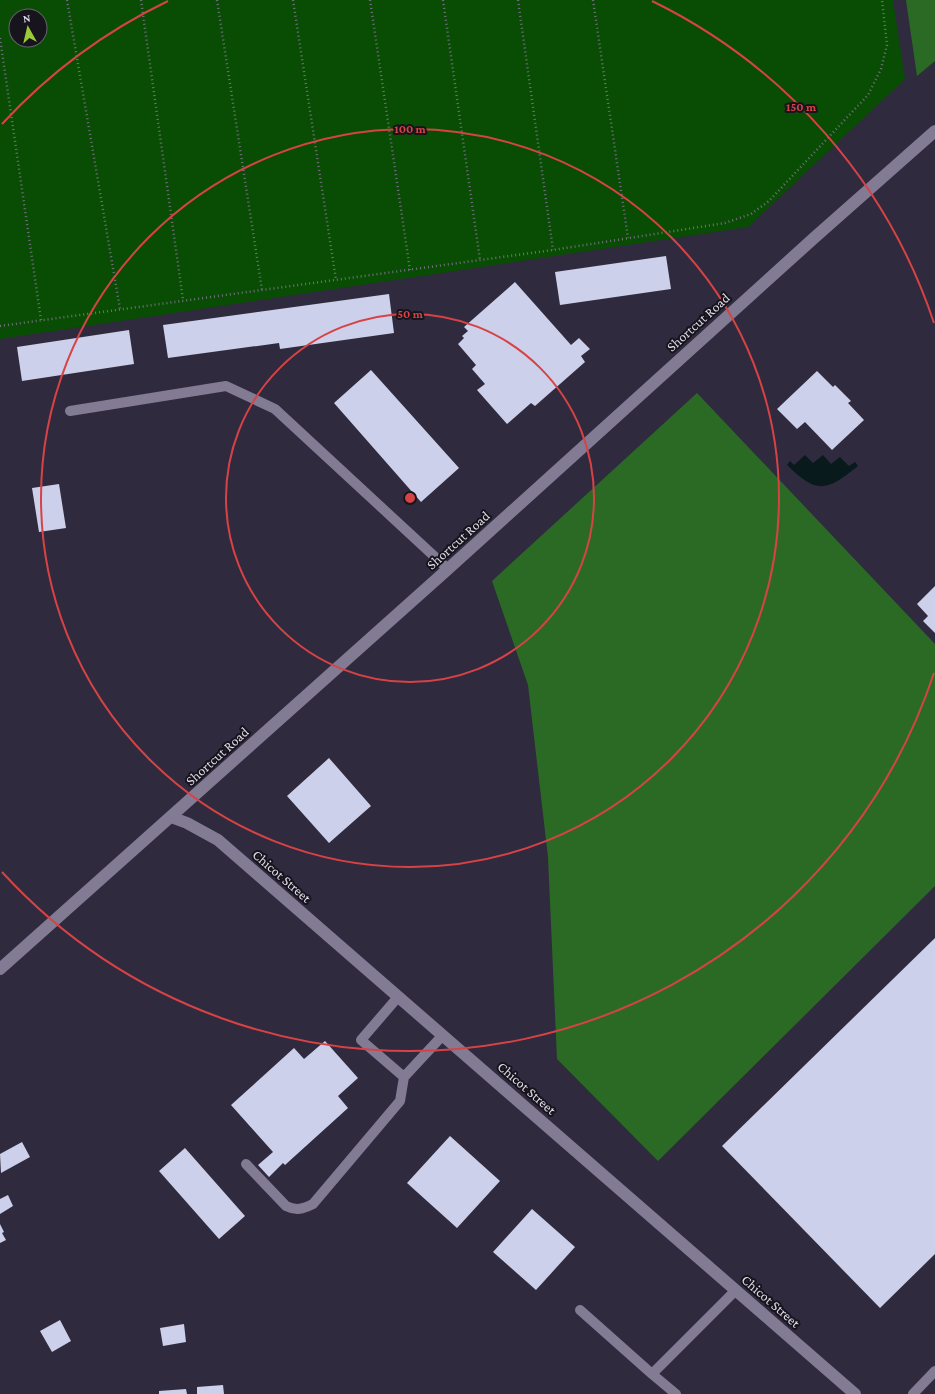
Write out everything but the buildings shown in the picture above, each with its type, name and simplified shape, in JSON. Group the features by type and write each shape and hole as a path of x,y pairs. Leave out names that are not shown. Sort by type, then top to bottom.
{"main road":[{"name":"Shortcut Road","path":"0,969 448,569 808,243 935,131"},
{"name":"Chicot Street","path":"171,817 187,823 218,840 855,1394"}],"lane":[{"path":"70,411 226,386 274,409 448,569"},
{"path":"398,997 361,1040 404,1078"},
{"path":"246,1164 286,1206 292,1209 303,1209 313,1204 400,1101 404,1078 443,1035"},
{"path":"652,1374 736,1290"},
{"path":"580,1310 676,1394"},
{"path":"913,1394 935,1371"}],"path":[{"path":"67,0 120,309"},
{"path":"141,0 183,300"},
{"path":"217,0 262,290"},
{"path":"293,0 336,280"},
{"path":"370,0 410,270"},
{"path":"443,0 480,260"},
{"path":"518,0 553,250"},
{"path":"593,0 628,238"},
{"path":"0,326 553,250 725,223 750,214 769,202 868,95 881,69 887,45 882,0"},
{"path":"0,38 41,320"}],"green space":[{"path":"0,0 893,0 905,79 748,227 0,339"},
{"path":"906,0 935,0 935,61 917,76"},
{"path":"697,393 935,644 935,886 658,1161 557,1059 548,857 528,685 492,581"}],"shaded area":[{"path":"805,455 813,463 823,455 831,464 840,457 849,466 855,462 858,466 830,485 814,485 797,475 787,465 790,461 794,465"}]}
